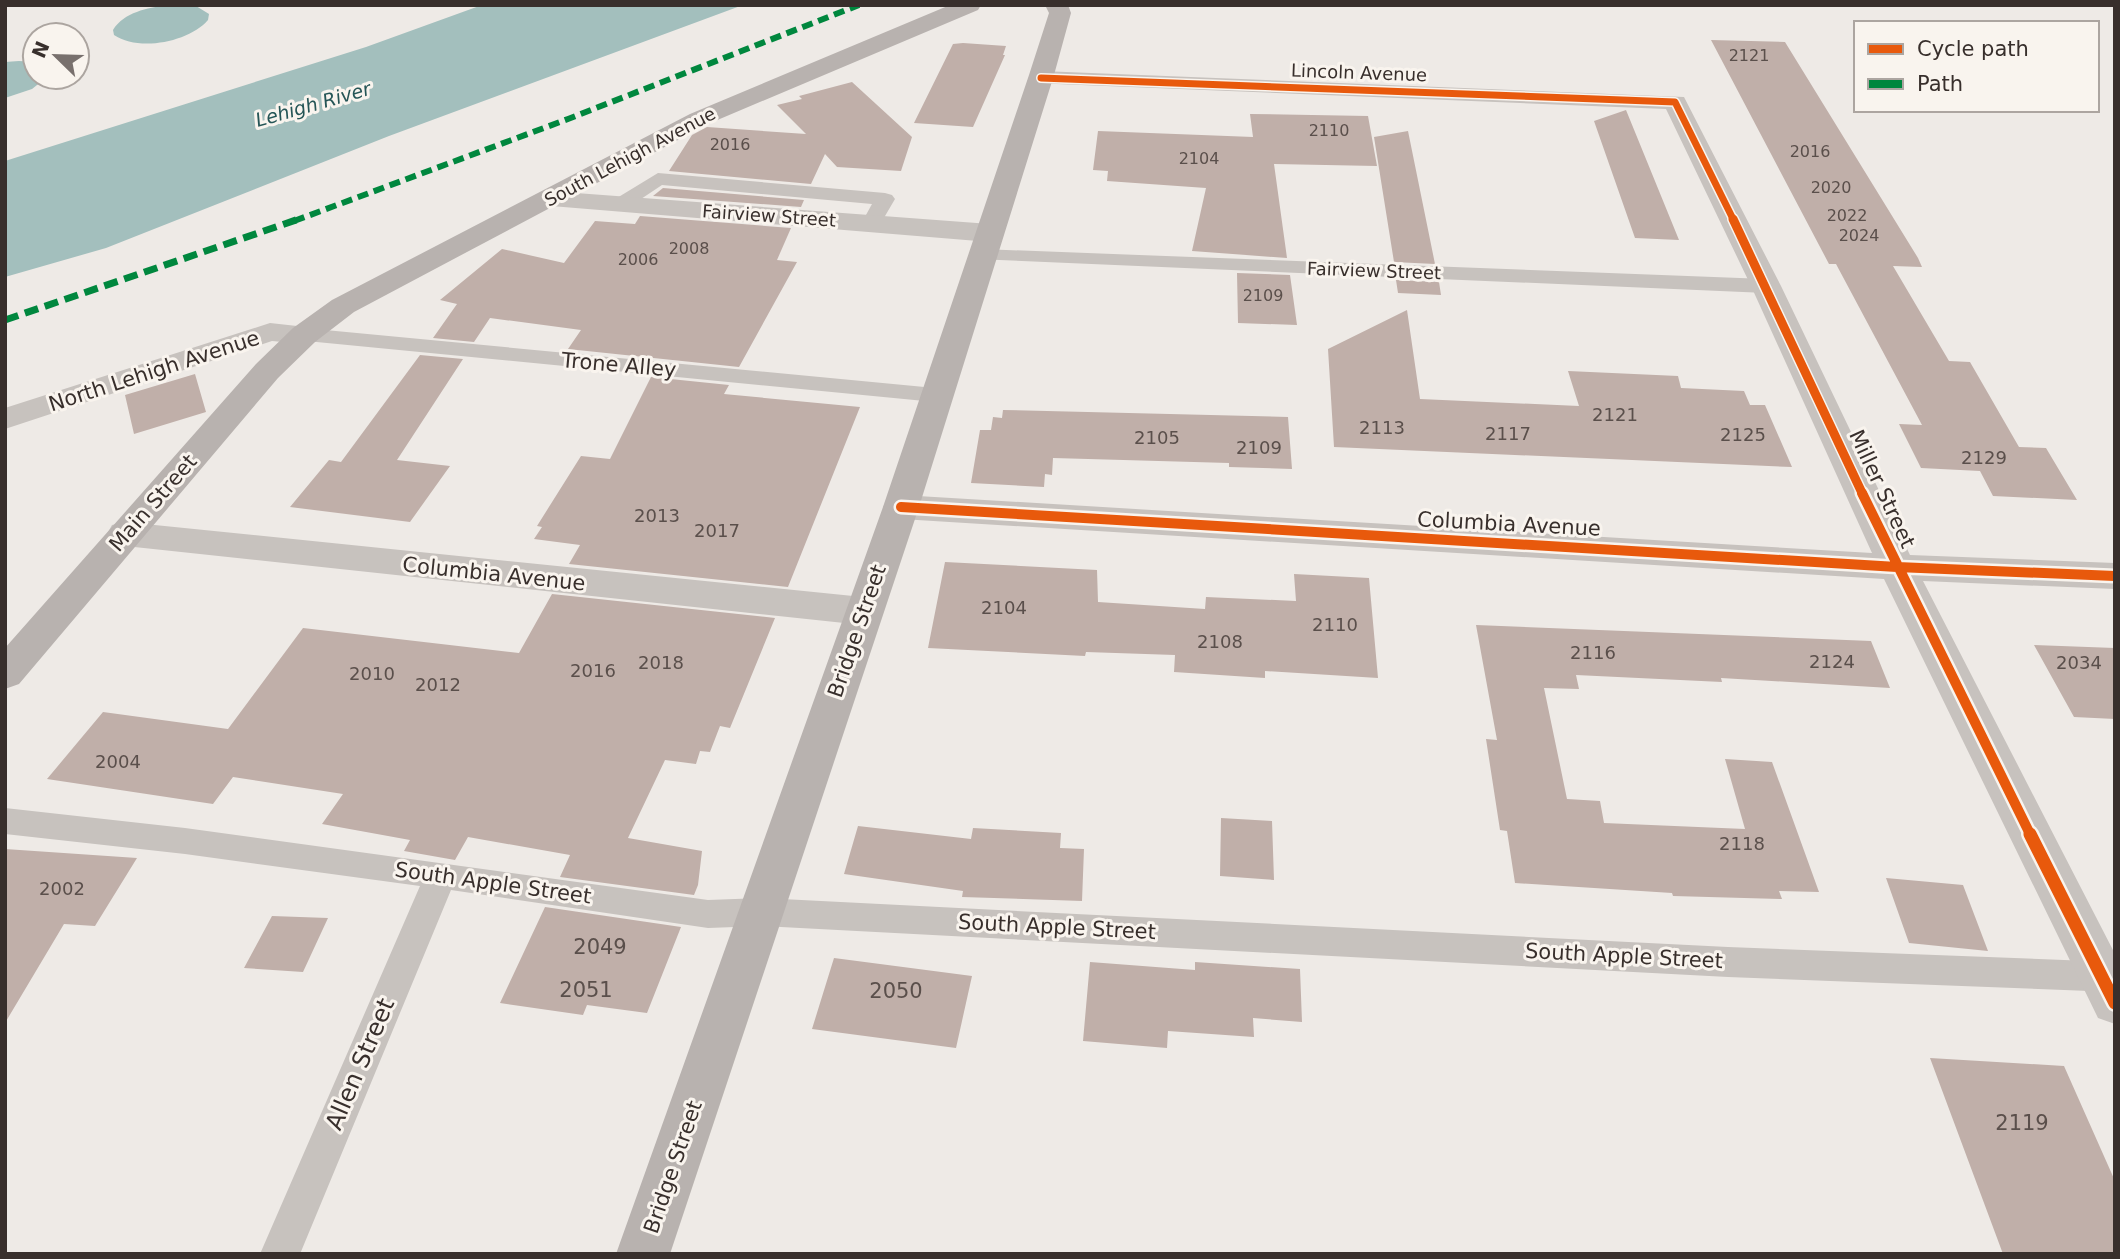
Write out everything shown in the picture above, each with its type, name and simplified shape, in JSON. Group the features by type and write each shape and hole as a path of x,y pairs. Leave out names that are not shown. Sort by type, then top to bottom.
{"main road":[{"name":"South Lehigh Avenue","path":"304,335 343,306 699,119 970,5"},
{"name":"Bridge Street","path":"643,1254 901,507 935,395 1041,78 1060,13 1056,5"},
{"name":"Main Street","path":"5,674 267,372 304,335"}],"street":[{"name":"Lincoln Avenue","path":"1041,78 1675,102"},
{"name":"Miller Street","path":"1675,102 1766,286 1897,567 2111,985"},
{"name":"Fairview Street","path":"549,199 871,224 986,244"},
{"name":"North Lehigh Avenue","path":"5,419 270,332 304,335"},
{"name":"Columbia Avenue","path":"901,507 1897,567 2115,576"},
{"name":"Columbia Avenue","path":"125,534 863,611"}],"lane":[{"name":"Fairview Street","path":"986,244 1766,286"},
{"name":"Trone Alley","path":"304,335 935,395"},
{"name":"South Apple Street","path":"5,821 185,841 708,914 762,912 1728,962 2111,985"},
{"name":"Allen Street","path":"280,1254 441,875"}],"water":[{"path":"166,5 196,6 209,14 208,20 189,34 163,42 137,43 114,35 113,30 123,19 144,9"},
{"name":"Lehigh River","path":"482,5 743,5 389,136 106,248 5,277 5,161 366,47"},
{"path":"21,61 21,91 26,91 5,98 5,62"}],"building":[{"path":"1711,40 1785,42 1918,258 1922,267 1893,266 1949,361 1970,362 2019,447 2046,448 2077,500 1993,496 1980,471 1921,468 1899,424 1922,425 1836,264 1829,264"},
{"path":"953,44 1006,46 1005,55 973,127 914,123"},
{"path":"852,82 912,137 901,171 837,167 825,154 811,184 669,171 692,135 707,127 806,134 777,105 802,99 799,96"},
{"path":"1626,110 1679,240 1635,238 1594,121"},
{"path":"1250,114 1368,116 1377,166 1274,164 1287,258 1192,251 1206,188 1107,181 1108,171 1093,170 1098,131 1253,137"},
{"path":"1408,131 1435,264 1394,262 1374,137"},
{"path":"663,188 804,200 801,207 653,196"},
{"path":"640,216 791,228 777,260 797,262 739,367 568,349 581,330 490,318 474,342 433,338 457,304 440,300 502,249 564,263 595,221 635,224"},
{"path":"1237,273 1290,275 1297,325 1238,323"},
{"path":"1396,280 1439,282 1441,295 1398,293"},
{"path":"1407,310 1420,399 1579,406 1568,371 1678,376 1681,388 1744,391 1750,405 1765,405 1792,467 1334,447 1328,349"},
{"path":"420,355 463,359 397,460 450,466 410,522 290,507 329,460 341,462"},
{"path":"195,374 206,412 134,434 125,395"},
{"path":"651,377 729,385 724,394 860,407 788,587 569,564 580,545 534,539 542,527 537,526 581,456 610,459"},
{"path":"1003,410 1288,417 1292,469 1229,467 1229,463 1053,458 1052,475 1045,474 1044,487 971,483 980,430 991,430 993,417 1002,418"},
{"path":"945,562 1097,570 1098,602 1205,609 1206,597 1296,601 1294,574 1369,578 1378,678 1265,671 1265,678 1174,672 1175,655 1086,652 1085,656 928,648"},
{"path":"552,594 775,618 730,728 720,726 710,752 700,751 696,764 665,760 628,838 702,851 698,885 694,895 560,877 570,855 468,837 455,860 404,851 410,840 322,824 343,794 233,777 213,804 47,779 103,712 228,729 303,628 519,653"},
{"path":"1476,625 1871,641 1890,688 1721,678 1722,682 1576,675 1579,689 1544,688 1567,799 1600,801 1604,823 1745,829 1725,759 1772,762 1819,892 1779,891 1782,899 1673,896 1672,893 1515,883 1507,831 1500,830 1486,739 1497,740"},
{"path":"2034,645 2115,648 2115,719 2074,717"},
{"path":"1221,818 1272,821 1274,880 1220,876"},
{"path":"858,826 971,839 973,828 1061,833 1060,848 1084,849 1082,901 962,897 963,891 844,874"},
{"path":"5,849 137,858 95,926 64,924 5,1023"},
{"path":"1886,878 1963,885 1988,951 1909,943"},
{"path":"545,907 681,927 647,1013 587,1005 583,1015 500,1003"},
{"path":"272,916 328,918 303,972 244,968"},
{"path":"834,958 972,976 956,1048 812,1029"},
{"path":"1090,962 1195,970 1195,962 1300,969 1302,1022 1253,1018 1254,1037 1168,1031 1167,1048 1083,1041"},
{"path":"1930,1058 2064,1066 2115,1181 2115,1254 2003,1254"}],"marked path":[{"path":"5,320 256,235 568,119 859,5"}],"cycle path":[{"path":"1041,78 1675,102 1766,286 1897,567 2115,1003"},
{"path":"901,507 1897,567 2115,576"}]}
